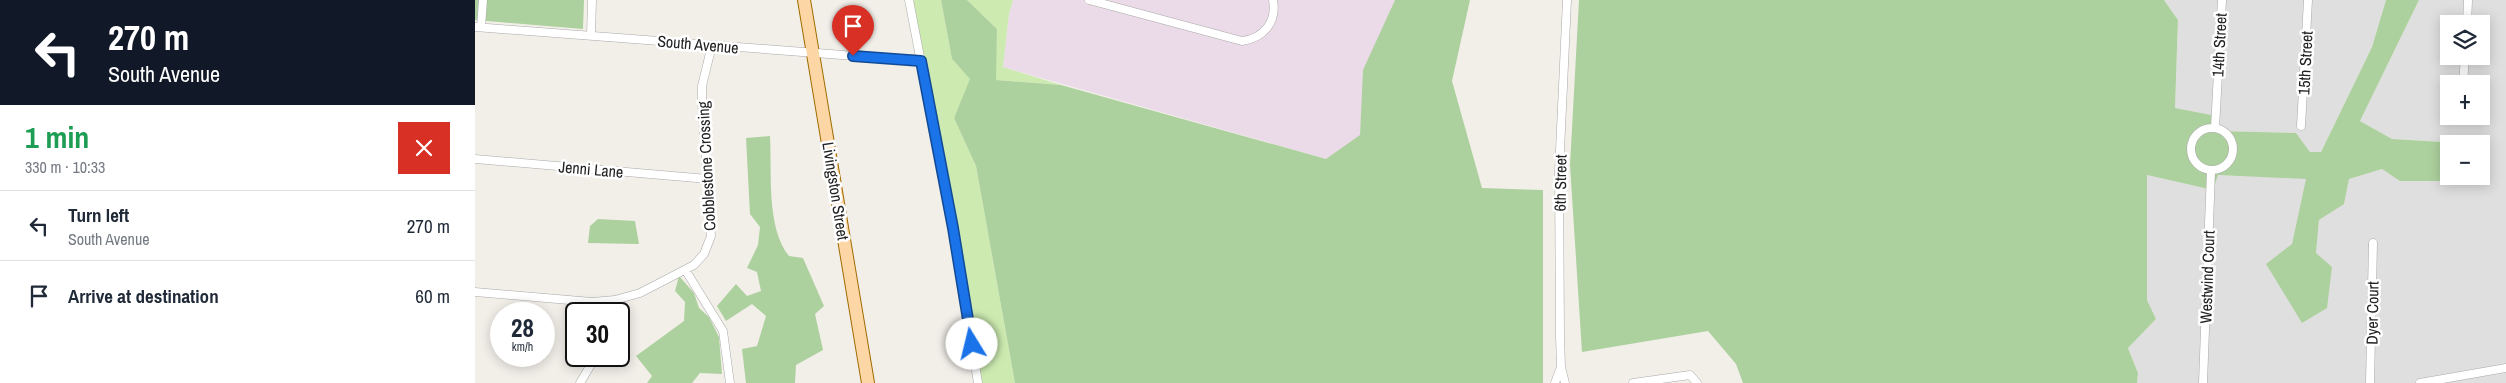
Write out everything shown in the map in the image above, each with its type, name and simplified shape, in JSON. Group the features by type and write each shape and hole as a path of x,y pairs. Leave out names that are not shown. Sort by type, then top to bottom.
{"main road":[{"name":"Livingston Street","path":"804,0 868,383"}],"street":[{"path":"478,27 483,0"},
{"path":"591,35 592,0"},
{"path":"909,0 953,228 978,383"},
{"path":"1089,0 1231,39 1249,40 1263,33 1274,15 1273,0"},
{"name":"6th Street","path":"1565,383 1561,367 1559,172 1567,0"},
{"name":"14th Street","path":"2215,128 2222,0"},
{"name":"15th Street","path":"2301,126 2308,0"},
{"path":"2467,15 2468,0"},
{"name":"South Avenue","path":"478,27 921,61"},
{"name":"Cobblestone Crossing","path":"475,292 601,302 632,296 686,270 704,254 711,236 702,103 704,79 712,45"},
{"path":"2215,128 2227,134 2233,147 2230,161 2218,170 2211,171 2198,166 2191,154 2191,148 2193,141 2201,131 2215,128"},
{"name":"Jenni Lane","path":"475,159 708,179"},
{"name":"Westwind Court","path":"2203,383 2211,171"},
{"name":"Dyer Court","path":"2370,383 2373,243"},
{"path":"686,270 723,331 730,383"},
{"path":"580,383 591,367"},
{"name":"6th Street","path":"1555,383 1561,367"},
{"path":"2420,383 2506,368"},
{"path":"1633,383 1690,375 1697,383"}],"shaded area":[{"path":"1013,0 1395,0 1364,70 1360,136 1326,159 1003,67 1009,14"},
{"path":"2164,0 2386,0 2372,47 2321,152 2310,152 2296,133 2218,131 2217,116 2175,108 2178,20"},
{"path":"2419,0 2506,0 2506,383 2137,383 2138,373 2128,348 2156,319 2147,300 2147,175 2213,190 2217,175 2307,178 2292,244 2316,253 2319,220 2344,203 2349,179 2382,169 2401,181 2440,181 2440,185 2490,185 2490,135 2440,135 2440,142 2392,139 2360,121"}],"green space":[{"path":"475,0 584,0 583,29 475,20"},
{"path":"910,0 941,0 952,59 971,79 954,118 976,166 1015,383 980,383"},
{"path":"941,0 967,0 997,29 996,80 1061,85 1326,159 1360,135 1363,70 1395,0 1470,0 1452,81 1482,188 1543,190 1543,383 1015,383 976,166 954,118 970,79 952,59"},
{"path":"967,0 1013,0 1009,14 1003,67 1061,85 995,80 997,29"},
{"path":"1579,0 2164,0 2178,20 2175,108 2217,116 2218,131 2296,133 2310,152 2321,152 2372,47 2386,0 2419,0 2360,121 2392,139 2440,142 2440,181 2400,181 2382,169 2349,179 2344,204 2319,220 2316,253 2332,267 2327,308 2302,323 2266,264 2292,244 2306,179 2218,175 2213,190 2147,175 2147,300 2156,319 2128,348 2138,373 2137,383 1743,383 1736,364 1708,331 1582,352 1570,165"},
{"path":"770,136 773,215 777,230 789,256 803,258 824,306 815,314 823,350 796,365 795,383 746,383 742,349 757,346 766,316 752,304 726,321 717,306 736,284 747,296 761,291 757,272 747,268 758,245 760,227 750,214 746,138"},
{"path":"598,219 635,221 639,244 588,243 590,226"},
{"path":"679,276 694,293 699,308 709,317 719,337 722,374 700,373 692,383 647,383 652,376 636,356 684,321 685,302 675,291"}],"route":[{"path":"853,56 921,61 953,228 972,344"}]}
